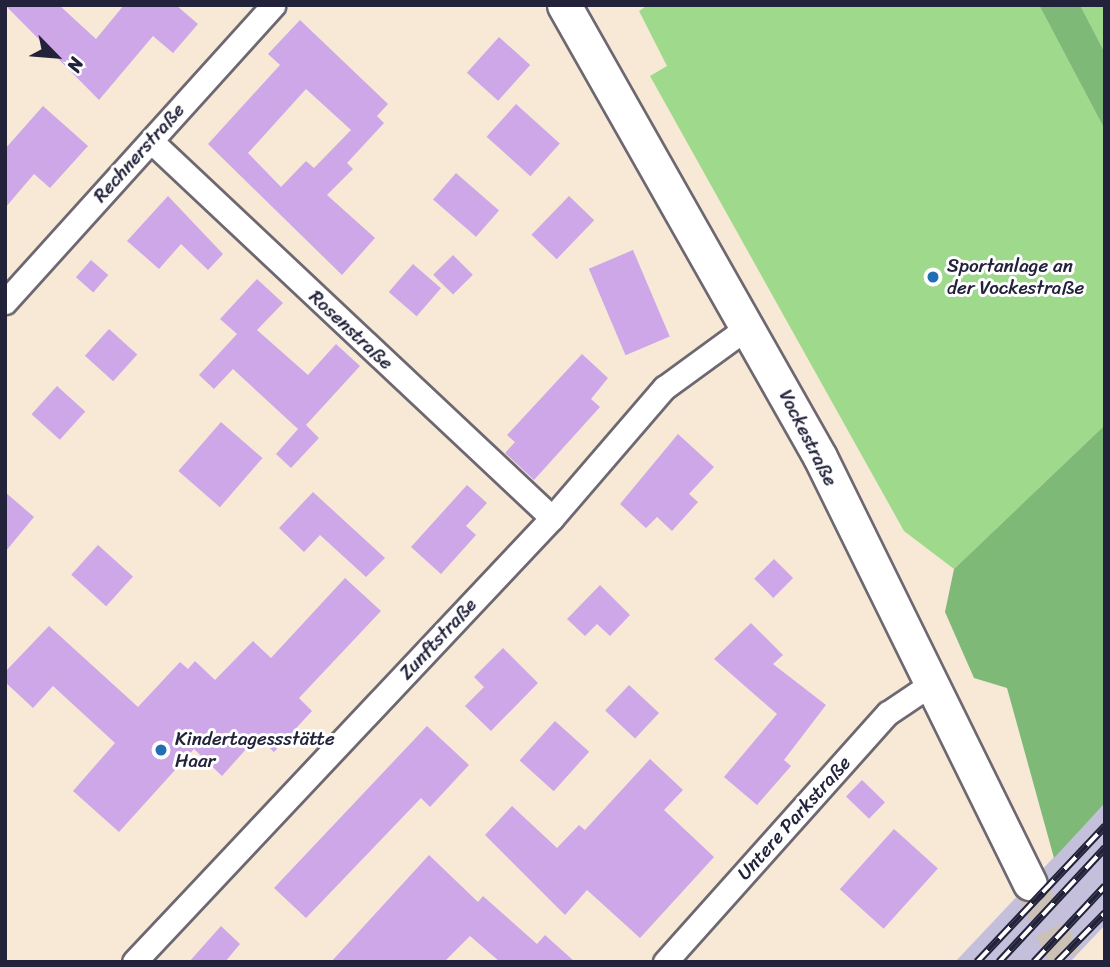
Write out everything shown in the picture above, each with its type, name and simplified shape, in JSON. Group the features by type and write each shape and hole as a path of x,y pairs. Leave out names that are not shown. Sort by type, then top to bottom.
{"main road":[{"name":"Vockestraße","path":"564,5 749,326 1030,883"}],"street":[{"name":"Rechnerstraße","path":"5,302 273,5"},
{"name":"Rosenstraße","path":"151,141 552,518"},
{"name":"Zunftstraße","path":"134,962 552,518 664,387 749,326"},
{"name":"Untere Parkstraße","path":"665,962 888,713 931,684"}],"shaded area":[{"path":"1105,803 1105,925 1070,962 955,962"}],"green space":[{"name":"Sportanlage an der Vockestraße","path":"648,5 1039,5 1105,130 1105,425 954,569 904,531 650,76 667,66 639,11"},
{"path":"1039,5 1080,5 1105,53 1105,130"},
{"path":"1080,5 1105,5 1105,53"},
{"path":"1105,425 1105,803 1054,858 1007,688 974,678 945,612 954,569"}],"building":[{"path":"5,5 59,5 96,39 124,5 176,5 198,24 173,53 153,36 99,100"},
{"path":"300,20 388,104 377,116 384,123 347,163 353,169 327,195 375,238 342,275 208,144 280,65 268,54","holes":["306,89 351,130 314,168 306,161 281,187 248,153"]},
{"path":"499,37 530,65 498,101 467,73"},
{"path":"516,104 560,143 530,176 487,137"},
{"path":"43,106 88,146 50,188 34,174 5,208 5,149"},
{"path":"456,173 499,210 476,237 433,199"},
{"path":"168,196 223,254 208,270 181,244 159,269 127,241"},
{"path":"569,196 594,220 557,259 531,235"},
{"path":"633,250 670,337 626,355 589,269"},
{"path":"453,255 473,275 453,295 433,275"},
{"path":"91,260 108,275 93,292 76,277"},
{"path":"413,264 441,288 417,316 389,292"},
{"path":"257,279 283,303 257,330 308,375 336,344 360,366 306,425 319,438 291,468 276,454 298,429 233,369 214,389 199,375 237,334 220,319"},
{"path":"109,329 137,354 113,381 85,356"},
{"path":"582,354 608,378 591,399 600,407 534,480 505,453 515,442 507,435"},
{"path":"57,386 85,411 60,440 32,414"},
{"path":"221,422 263,458 220,507 178,471"},
{"path":"678,434 714,467 689,494 698,502 672,531 657,517 646,528 620,504"},
{"path":"467,485 487,503 466,526 476,535 441,574 411,547"},
{"path":"5,492 34,517 5,552"},
{"path":"313,492 385,558 366,577 320,535 304,552 279,528"},
{"path":"98,545 133,576 106,606 71,575"},
{"path":"774,559 793,578 773,598 754,579"},
{"path":"345,578 381,611 299,698 312,711 274,752 257,737 222,776 194,749 119,832 73,791 115,743 53,686 33,708 5,682 5,672 49,626 138,707 180,662 188,669 195,661 215,680 253,641 271,658"},
{"path":"600,585 630,615 610,636 597,624 585,636 567,619"},
{"path":"751,623 783,655 773,664 826,705 784,760 791,766 757,805 724,777 777,714 714,659"},
{"path":"503,648 538,683 491,731 465,706 484,687 474,677"},
{"path":"629,685 659,713 635,739 605,711"},
{"path":"555,721 589,752 554,791 520,760"},
{"path":"427,726 469,765 430,807 421,798 306,918 274,888"},
{"path":"650,759 683,790 664,810 714,857 640,938 587,890 565,915 485,835 512,806 557,848 579,825 585,830"},
{"path":"862,780 885,802 869,819 846,797"},
{"path":"894,829 938,868 884,929 840,889"},
{"path":"429,855 478,902 483,896 537,944 545,935 575,962 500,962 470,936 444,962 331,962"},
{"path":"221,926 240,944 225,962 189,962"}],"tunnel":[{"path":"1030,883 1067,962"}],"railway":[{"path":"977,962 1105,826"},
{"path":"999,962 1105,848"},
{"path":"1034,962 1105,886"},
{"path":"1057,962 1105,913"}],"place":[{"name":"Sportanlage an der Vockestraße","path":"933,277"},
{"name":"Kindertagessstätte Haar","path":"161,750"}]}
